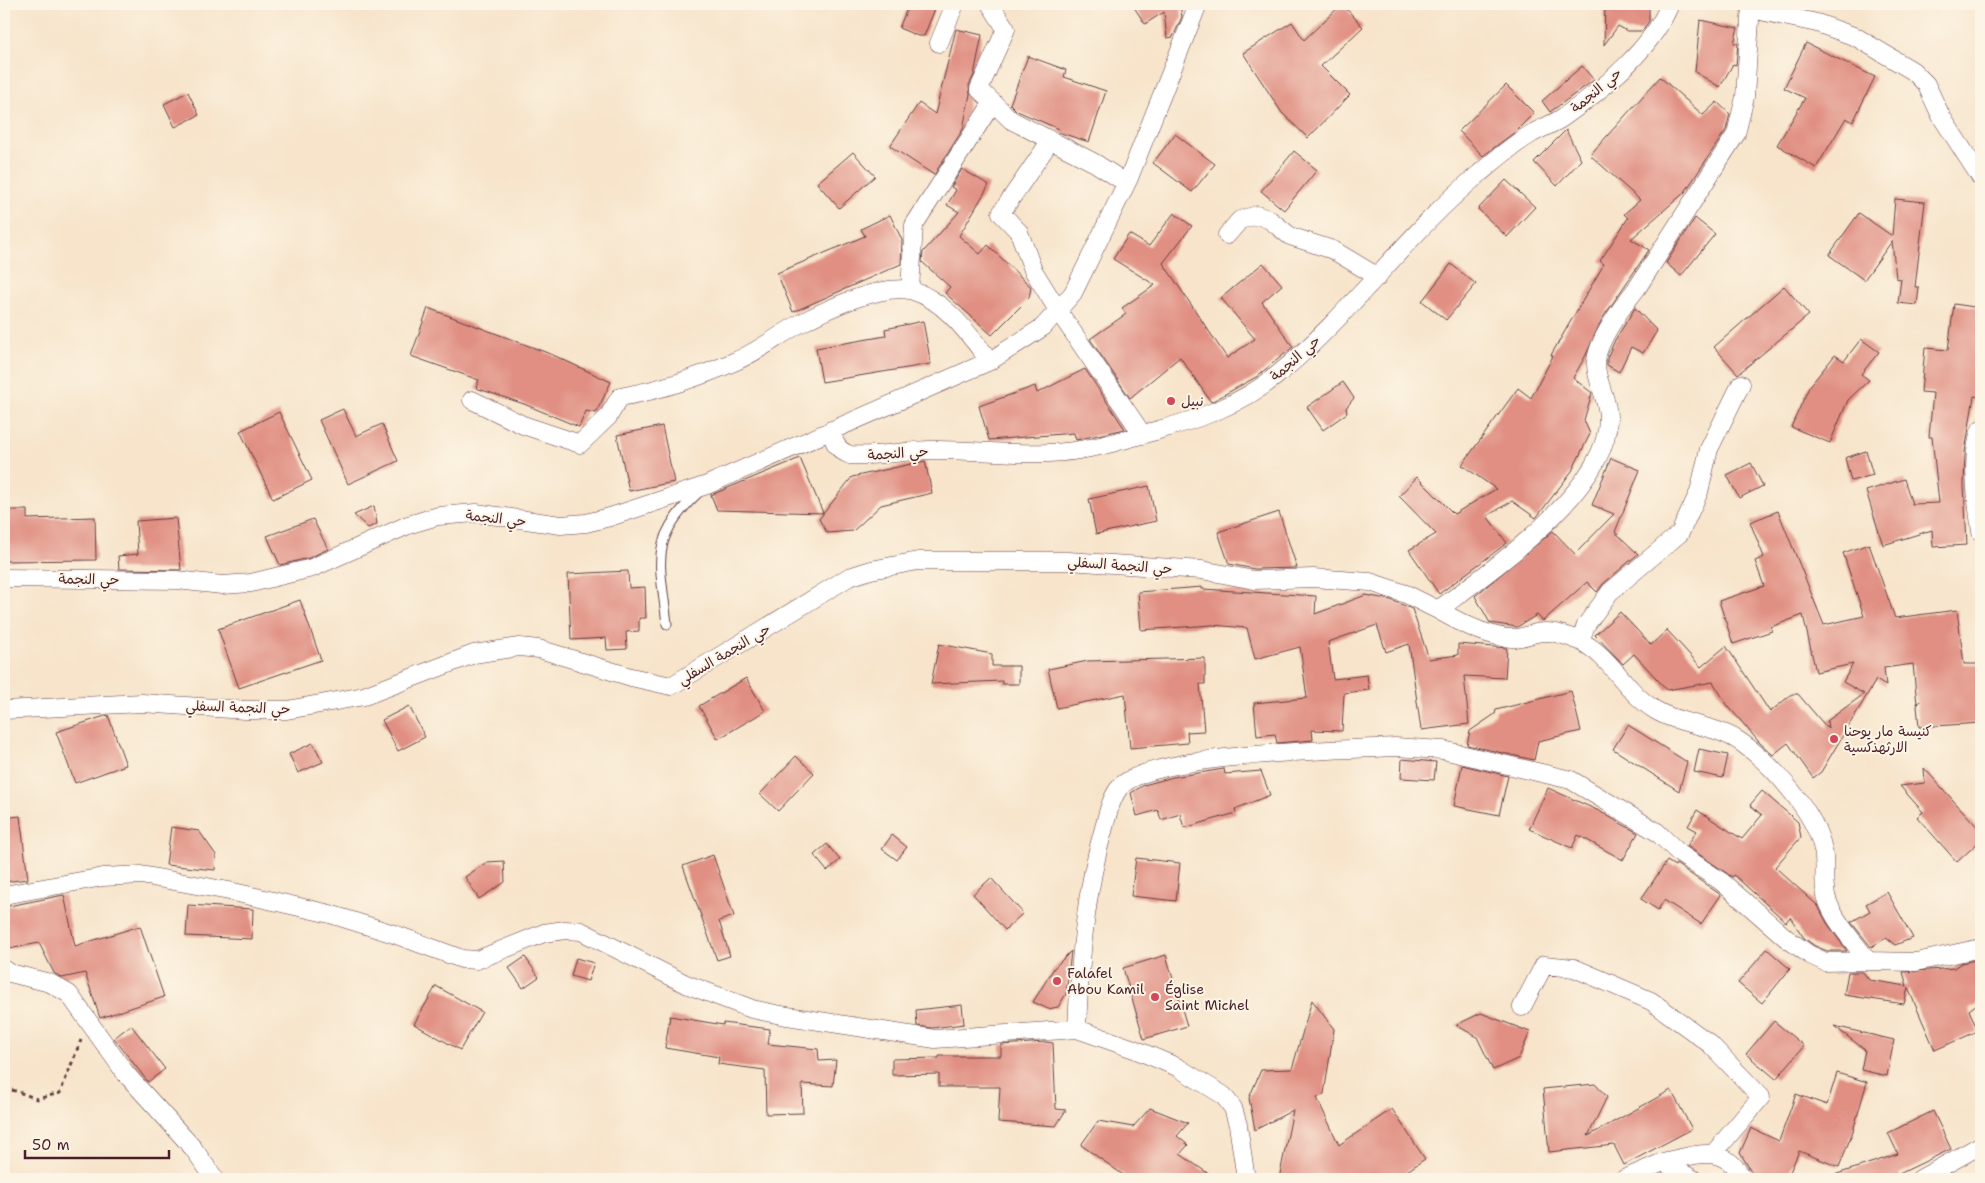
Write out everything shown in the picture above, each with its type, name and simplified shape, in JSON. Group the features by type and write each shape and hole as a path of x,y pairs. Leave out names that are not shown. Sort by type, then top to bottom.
{"street":[{"path":"939,43 955,4"},
{"path":"990,4 1006,30 980,89 1011,120 1095,163 1126,183"},
{"path":"831,430 990,361 1027,339 1058,312 1073,293 1126,183 1198,4"},
{"name":"حي النجمة","path":"4,578 177,580 222,585 251,583 312,568 408,526 438,516 476,513 561,525 586,523 610,517 707,485 831,430 835,445 842,452 860,456 927,450 1046,453 1077,451 1185,424 1243,399 1276,376 1311,345 1378,277 1437,211 1477,175 1529,135 1573,110 1608,81 1632,58 1657,27 1670,4"},
{"path":"1438,610 1508,557 1536,533 1565,504 1601,454 1609,419 1595,362 1605,336 1619,312 1637,288 1736,134 1745,97 1751,6 1817,23 1856,37 1912,71 1926,84 1941,116 1981,178"},
{"path":"910,290 914,225 993,102"},
{"path":"1051,140 1000,213 1019,232 1033,270 1058,312 1143,435"},
{"path":"1227,235 1240,220 1257,215 1270,220 1290,236 1332,250 1378,277"},
{"path":"472,400 524,425 580,444 608,417 620,397 658,390 736,361 801,323 871,294 891,289 910,290 927,296 945,309 990,361"},
{"path":"1580,641 1586,625 1610,592 1680,533 1698,492 1709,449 1741,384"},
{"path":"1981,429 1977,439 1975,460 1981,532"},
{"name":"حي النجمة السفلي","path":"4,710 142,703 245,710 287,710 364,696 474,654 519,647 539,649 631,677 671,686 849,577 871,570 918,561 1068,561 1202,570 1254,580 1313,578 1370,582 1406,594 1462,624 1511,638 1545,632 1580,641 1604,657 1631,690 1656,710 1675,720 1729,735 1763,760 1787,786 1812,823 1823,851 1824,890 1829,905 1868,961"},
{"path":"1077,1029 1080,950 1091,877 1111,804 1119,787 1134,777 1152,770 1210,759 1395,747 1421,748 1443,750 1571,780 1657,832 1680,854 1722,882 1786,938 1810,955 1825,962 1916,962 1981,948"},
{"path":"4,895 103,877 141,875 229,891 330,914 394,934 462,960 477,960 544,933 565,930 581,931 686,984 752,1009 798,1019 935,1039 1077,1029 1177,1067 1223,1095 1234,1108 1246,1179"},
{"path":"1522,1007 1544,965 1574,968 1651,1001 1710,1044 1761,1097 1714,1153"},
{"path":"4,969 10,973 50,983 69,994 89,1018 126,1074 193,1148 215,1179"},
{"path":"1920,1179 1981,1145"},
{"path":"1624,1179 1663,1162 1714,1153 1736,1166 1743,1179"},
{"path":"1663,1162 1693,1179"}],"lane":[{"path":"667,624 660,553 665,534 684,507 707,485"}],"path":[{"path":"4,1089 16,1091 37,1099 60,1093 89,1018"}],"building":[{"path":"909,4 937,4 924,36 918,36 899,28"},
{"path":"1132,4 1180,4 1182,17 1173,37 1167,38 1164,12 1145,24"},
{"path":"1342,4 1363,27 1321,66 1350,95 1308,138 1282,113 1243,53 1292,22 1304,40"},
{"path":"1605,4 1649,4 1649,21 1642,31 1627,31 1618,26 1604,45"},
{"path":"1700,20 1738,28 1734,43 1738,43 1736,65 1733,64 1720,87 1695,72"},
{"path":"956,29 982,35 974,75 969,85 970,94 963,129 934,175 890,146 919,103 935,114"},
{"path":"1806,43 1875,77 1853,122 1846,118 1816,168 1777,145 1805,98 1784,88"},
{"path":"1028,56 1066,70 1064,77 1106,91 1089,142 1058,132 1059,129 1017,111 1010,104"},
{"path":"1582,66 1594,80 1550,112 1542,101"},
{"path":"1660,77 1703,115 1717,102 1730,114 1726,130 1685,192 1631,239 1649,250 1602,319 1586,355 1573,378 1592,393 1584,420 1590,434 1572,471 1536,518 1512,501 1487,516 1507,543 1439,594 1409,550 1436,534 1399,496 1417,477 1454,514 1496,489 1462,465 1518,388 1531,398 1553,356 1551,355 1604,264 1600,261 1628,218 1624,214 1640,200 1590,155"},
{"path":"1506,85 1534,113 1515,132 1483,156 1459,131"},
{"path":"188,92 199,115 175,127 164,104"},
{"path":"1566,130 1581,160 1557,186 1534,162"},
{"path":"1175,134 1215,164 1192,192 1153,163"},
{"path":"1294,151 1317,170 1284,210 1261,191"},
{"path":"853,152 875,176 839,208 817,183"},
{"path":"962,169 989,185 959,236 980,254 988,245 1031,287 1029,298 992,335 945,293 950,287 922,262 923,252 959,212 947,205 956,190 951,187"},
{"path":"1506,180 1535,207 1507,237 1478,209"},
{"path":"1895,199 1925,202 1915,287 1919,287 1917,305 1898,303 1901,279 1896,278 1892,241 1864,280 1829,255 1859,213 1892,236"},
{"path":"1174,213 1192,226 1163,263 1227,358 1255,339 1221,298 1263,263 1282,285 1262,302 1293,347 1256,377 1211,402 1180,357 1130,398 1090,339 1126,314 1122,308 1155,285 1113,259 1129,234 1149,246"},
{"path":"890,215 902,240 901,264 793,312 777,273 865,236 861,229"},
{"path":"1695,218 1715,234 1681,276 1666,263"},
{"path":"1451,264 1476,284 1446,320 1422,301"},
{"path":"1784,286 1809,315 1738,374 1714,347"},
{"path":"1954,304 1981,308 1980,397 1974,396 1965,452 1964,486 1967,545 1933,547 1932,530 1883,545 1866,491 1904,479 1912,504 1939,503 1932,437 1929,437 1933,393 1921,392 1925,348 1948,350"},
{"path":"428,308 553,355 611,382 596,413 586,411 579,427 524,404 476,388 479,380 411,356"},
{"path":"1635,308 1657,331 1643,353 1631,347 1619,372 1607,365 1607,358 1615,340"},
{"path":"923,321 931,364 822,382 816,348 886,336 885,329"},
{"path":"1861,339 1879,352 1861,374 1869,380 1848,400 1830,443 1791,427 1809,387 1835,355 1844,361"},
{"path":"1085,369 1125,429 1076,440 1074,433 989,440 979,406 1035,386 1037,393"},
{"path":"1343,382 1354,398 1346,408 1347,413 1323,430 1307,407"},
{"path":"343,409 356,436 382,424 398,461 348,484 319,420"},
{"path":"279,412 312,480 273,499 240,431"},
{"path":"662,426 674,482 629,491 617,435"},
{"path":"1866,451 1873,475 1851,481 1845,458"},
{"path":"800,458 823,513 717,510 711,495"},
{"path":"1611,458 1640,470 1615,532 1638,554 1603,584 1597,592 1587,582 1543,621 1537,615 1517,627 1490,623 1475,596 1553,531 1575,554 1614,514 1592,505"},
{"path":"925,461 932,493 881,505 853,531 827,533 819,519 852,477"},
{"path":"1751,463 1763,486 1739,498 1727,475"},
{"path":"1149,486 1156,521 1096,534 1089,499"},
{"path":"374,506 377,524 368,528 354,515"},
{"path":"4,510 27,510 27,519 95,517 96,560 4,561"},
{"path":"1778,511 1824,625 1864,616 1843,553 1869,544 1895,618 1957,610 1964,664 1981,664 1981,723 1919,727 1917,706 1920,701 1917,704 1913,664 1884,668 1886,686 1876,680 1821,772 1813,778 1788,743 1773,755 1759,742 1728,706 1713,682 1667,690 1634,654 1623,664 1595,635 1620,612 1651,645 1667,630 1701,667 1726,646 1770,712 1792,694 1798,694 1828,729 1827,721 1864,694 1843,682 1853,664 1816,672 1803,615 1771,627 1772,631 1733,644 1719,601 1764,586 1755,561 1764,557 1750,522"},
{"path":"1279,512 1297,568 1255,569 1229,564 1218,532"},
{"path":"176,518 181,570 119,569 118,556 138,554 136,521"},
{"path":"313,519 328,549 309,558 280,565 267,536"},
{"path":"628,571 629,588 645,587 646,618 639,618 639,631 626,632 627,649 607,650 606,638 571,640 568,574"},
{"path":"1202,587 1202,589 1316,596 1315,614 1366,595 1391,600 1412,609 1429,659 1458,655 1458,644 1507,648 1505,678 1464,676 1469,724 1421,730 1409,644 1386,652 1377,625 1328,642 1333,679 1367,675 1369,690 1344,693 1342,731 1312,730 1313,740 1277,743 1275,734 1257,736 1254,703 1307,698 1300,647 1255,659 1247,628 1212,625 1141,630 1138,592"},
{"path":"300,600 321,660 239,688 218,629"},
{"path":"939,644 992,654 992,666 1019,666 1019,684 1002,684 1002,681 931,684"},
{"path":"1205,658 1205,684 1200,684 1204,731 1187,732 1188,743 1130,748 1125,694 1057,708 1048,669 1088,661"},
{"path":"746,678 765,711 718,739 699,706"},
{"path":"1571,691 1581,731 1538,741 1534,760 1467,745 1470,731 1495,714 1496,710"},
{"path":"409,706 425,737 398,751 382,720"},
{"path":"108,715 126,765 75,783 56,732"},
{"path":"1628,725 1687,762 1679,791 1613,749"},
{"path":"313,743 323,762 298,773 289,754"},
{"path":"1699,749 1728,755 1723,778 1694,772"},
{"path":"796,756 814,773 778,811 760,794"},
{"path":"1402,759 1436,762 1434,780 1401,778"},
{"path":"1462,765 1508,776 1499,815 1454,806"},
{"path":"1924,768 1981,831 1981,840 1957,862 1917,817 1923,812 1900,786 1925,783"},
{"path":"1224,769 1225,774 1261,771 1270,795 1235,809 1236,813 1184,828 1180,814 1161,820 1158,810 1137,816 1131,793 1144,785 1173,777"},
{"path":"1548,788 1599,811 1638,833 1623,860 1578,835 1572,848 1529,829"},
{"path":"1762,791 1798,822 1801,837 1775,867 1818,906 1827,923 1847,951 1827,951 1815,946 1804,938 1790,917 1786,922 1734,875 1732,877 1687,846 1697,831 1688,826 1697,810 1742,839 1762,815 1750,805"},
{"path":"20,816 28,879 4,882 4,818"},
{"path":"171,827 199,831 216,855 215,870 166,865"},
{"path":"892,835 907,847 897,860 882,849"},
{"path":"827,844 840,860 827,871 814,855"},
{"path":"713,855 734,916 719,921 730,956 717,960 683,866"},
{"path":"1136,858 1180,863 1176,901 1131,896"},
{"path":"504,861 505,882 479,899 465,877 487,862"},
{"path":"1667,861 1675,866 1676,864 1721,895 1701,924 1664,900 1658,910 1641,899"},
{"path":"991,878 1023,913 1005,930 973,894"},
{"path":"1887,892 1913,938 1895,945 1886,938 1871,947 1851,922 1870,911 1866,904"},
{"path":"64,895 75,946 140,926 164,997 100,1018 85,973 62,978 54,973 39,943 4,950 4,907"},
{"path":"188,905 253,909 252,939 186,936"},
{"path":"1767,949 1790,969 1762,1003 1738,983"},
{"name":"Falafel Abou Kamil","path":"1071,951 1066,994 1058,1007 1048,1009 1033,1002 1054,968"},
{"name":"Église Saint Michel","path":"1166,955 1187,1026 1144,1039 1123,968"},
{"path":"525,957 539,977 523,988 509,968"},
{"path":"576,958 594,963 588,981 571,976"},
{"path":"1981,959 1981,1001 1969,1010 1978,1031 1935,1050 1908,988 1904,1004 1844,995 1848,972 1863,972 1869,980 1907,986 1903,972 1954,968 1961,963"},
{"path":"436,986 482,1012 460,1050 414,1024"},
{"path":"1312,1000 1334,1029 1324,1094 1317,1098 1339,1145 1392,1109 1425,1159 1395,1179 1279,1179 1293,1110 1255,1130 1249,1098 1261,1070 1292,1069"},
{"path":"962,1005 964,1024 932,1028 917,1026 916,1010"},
{"path":"1481,1013 1530,1032 1519,1058 1493,1070 1477,1037 1456,1025"},
{"path":"670,1016 723,1025 723,1023 770,1029 768,1044 818,1049 819,1061 836,1060 833,1086 802,1084 803,1113 766,1114 765,1070 718,1064 719,1057 665,1048"},
{"path":"1774,1021 1804,1046 1776,1079 1746,1054"},
{"path":"131,1025 165,1069 148,1082 114,1038"},
{"path":"1834,1026 1894,1040 1887,1076 1861,1070 1865,1050"},
{"path":"1053,1043 1056,1109 1066,1110 1056,1126 998,1122 1000,1087 939,1087 939,1074 892,1075 892,1059 939,1058 939,1056 1001,1056 1001,1045"},
{"path":"1837,1073 1867,1082 1853,1131 1839,1167 1799,1151 1787,1179 1756,1179 1740,1153 1751,1128 1779,1141 1796,1094 1827,1105"},
{"path":"1595,1084 1607,1097 1588,1136 1671,1090 1692,1129 1624,1165 1614,1145 1549,1152 1543,1089"},
{"path":"1150,1108 1188,1123 1177,1136 1188,1145 1180,1154 1216,1179 1129,1179 1081,1145 1098,1121 1133,1127"},
{"path":"1933,1111 1951,1149 1899,1174 1901,1179 1832,1179 1831,1176 1898,1154 1888,1133"}],"place":[{"name":"نبيل","path":"1171,401"},
{"name":"كنيسة مار يوحنا الارثهذكسية","path":"1834,739"},
{"name":"Falafel Abou Kamil","path":"1057,981"},
{"name":"Église Saint Michel","path":"1155,997"}]}
